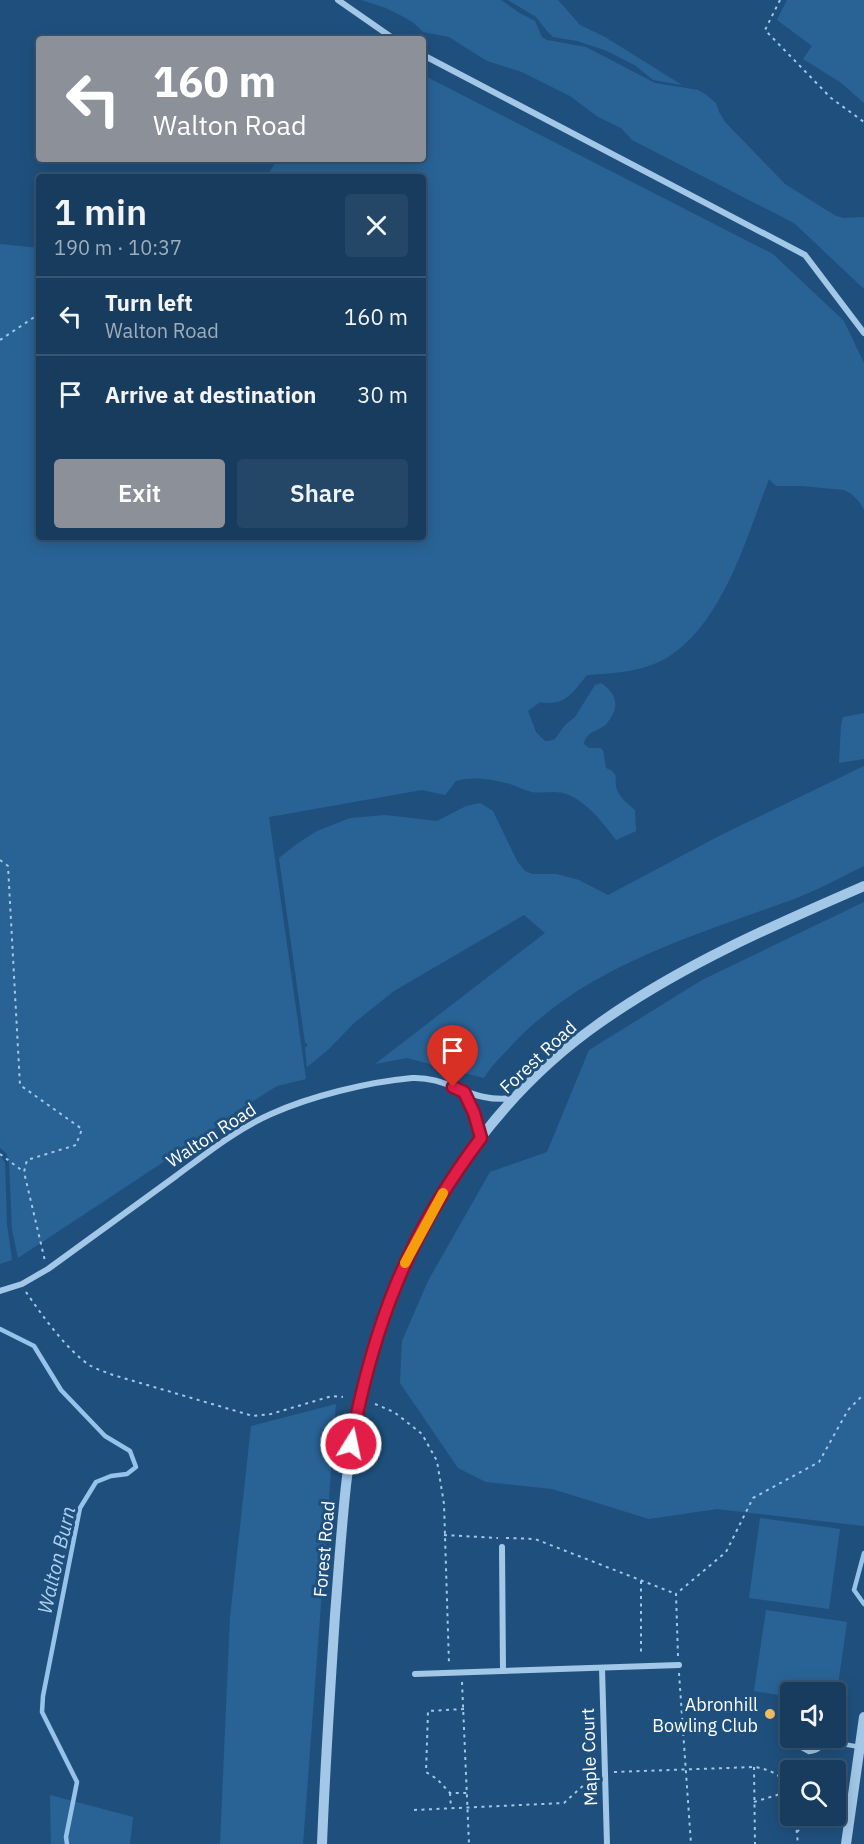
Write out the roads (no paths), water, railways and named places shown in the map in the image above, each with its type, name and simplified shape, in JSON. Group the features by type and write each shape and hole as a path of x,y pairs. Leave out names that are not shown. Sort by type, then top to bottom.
{"street":[{"path":"338,0 390,36"},
{"path":"426,57 805,255 864,333"},
{"name":"Forest Road","path":"322,1844 327,1737 344,1505 348,1460 360,1394 376,1335 406,1260 447,1186 481,1138 540,1072 608,1017 650,991 748,939 864,886"},
{"name":"Walton Road","path":"0,1291 22,1284 48,1269 232,1135 271,1114 313,1098 415,1078 436,1081 490,1099 517,1098"},
{"path":"464,1092 474,1113 481,1138"},
{"path":"502,1548 503,1671"},
{"path":"415,1674 679,1665"},
{"name":"Maple Court","path":"602,1668 607,1844"},
{"path":"846,1844 864,1717"}],"lane":[{"path":"846,1744 860,1747"},
{"path":"802,1748 809,1752 820,1748"}],"waterway":[{"name":"Walton Burn","path":"0,1329 34,1346 61,1390 105,1436 130,1451 136,1467 127,1474 111,1476 96,1482 80,1508 43,1696 42,1712 77,1782 66,1837 67,1844"},
{"path":"864,1553 854,1590 864,1604"}],"place":[{"name":"Abronhill Bowling Club","path":"770,1714"}]}
